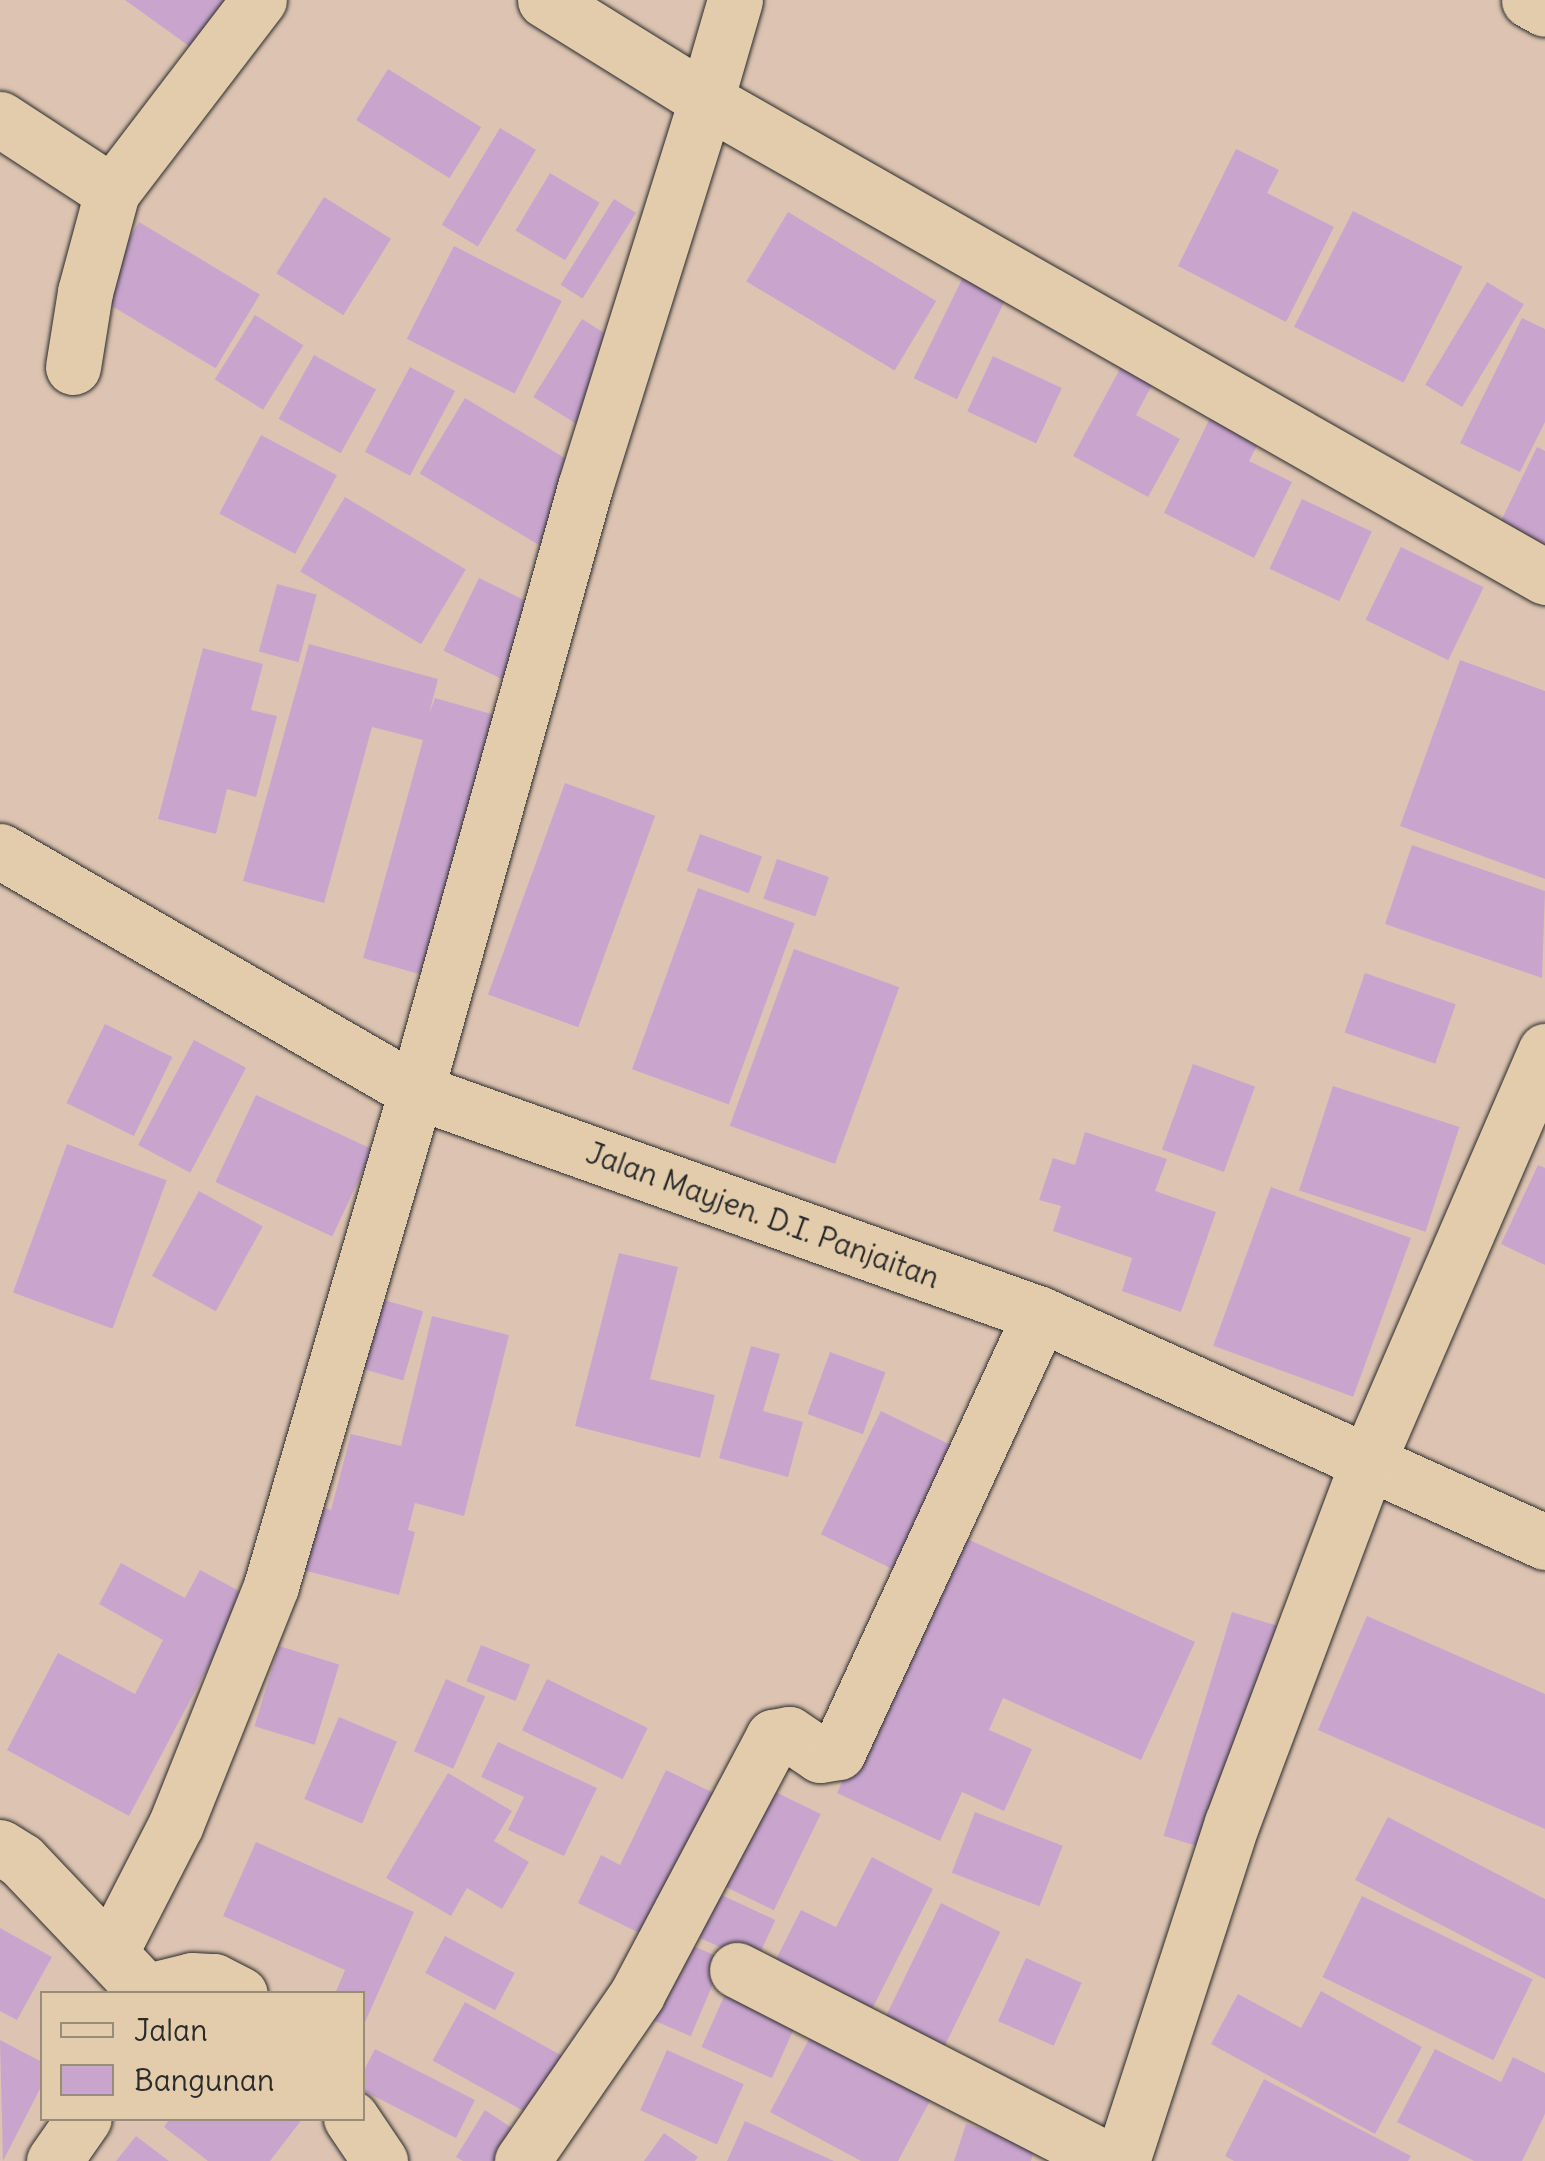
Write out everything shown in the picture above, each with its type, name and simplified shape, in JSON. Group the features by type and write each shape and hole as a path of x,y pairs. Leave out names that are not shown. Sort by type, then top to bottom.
{"street":[{"path":"74,367 85,292 112,192 259,0"},
{"path":"546,0 706,100 1545,577"},
{"path":"110,1953 138,1890 176,1824 271,1586 416,1091 580,506 735,0"},
{"path":"1530,0 1545,9"},
{"path":"0,120 112,192"},
{"name":"Jalan Mayjen. D.I. Panjaitan","path":"0,851 416,1091 1040,1314 1545,1542"},
{"path":"1122,2161 1232,1823 1368,1461 1545,1051"},
{"path":"522,2161 637,1994 773,1737 789,1734 820,1755 838,1752 1040,1314"},
{"path":"0,1847 22,1860 147,1991"},
{"path":"737,1970 1111,2161"},
{"path":"152,1991 192,1980 214,1981 234,1991"},
{"path":"54,2161 82,2121"},
{"path":"353,2121 380,2161"}],"building":[{"path":"125,0 240,0 200,54"},
{"path":"388,69 481,127 449,178 356,120"},
{"path":"500,128 536,150 478,246 442,225"},
{"path":"1236,149 1279,170 1267,193 1334,227 1286,322 1178,266"},
{"path":"550,173 600,203 565,260 515,230"},
{"path":"324,197 391,239 343,315 276,273"},
{"path":"614,199 636,213 583,298 560,285"},
{"path":"1353,211 1463,267 1404,383 1294,327"},
{"path":"788,212 936,301 895,371 746,281"},
{"path":"139,222 260,295 216,368 95,296"},
{"path":"454,246 562,301 515,394 407,339"},
{"path":"965,273 1008,294 957,399 914,378"},
{"path":"1487,282 1524,304 1462,407 1425,385"},
{"path":"255,315 303,345 263,410 215,379"},
{"path":"1522,318 1545,329 1545,422 1520,472 1460,443"},
{"path":"582,319 625,346 576,424 533,397"},
{"path":"314,355 376,389 341,453 279,419"},
{"path":"993,356 1062,388 1036,443 967,411"},
{"path":"1122,365 1154,381 1136,415 1180,439 1148,497 1073,456"},
{"path":"410,367 455,391 410,476 365,452"},
{"path":"465,398 588,472 542,547 420,473"},
{"path":"1210,418 1259,442 1249,461 1292,482 1254,558 1164,513"},
{"path":"261,435 337,475 295,554 219,514"},
{"path":"1537,447 1545,451 1545,550 1498,527"},
{"path":"345,497 466,570 421,644 300,572"},
{"path":"1302,499 1372,532 1339,601 1269,569"},
{"path":"1401,547 1484,587 1448,660 1365,620"},
{"path":"479,578 540,608 505,681 443,651"},
{"path":"277,584 317,595 298,662 259,652"},
{"path":"309,644 438,679 429,714 435,698 505,718 433,978 363,958 423,740 372,727 324,903 243,881"},
{"path":"203,648 263,664 251,710 277,716 256,797 227,789 216,834 158,819"},
{"path":"1460,660 1545,691 1545,879 1400,826"},
{"path":"565,783 655,816 578,1027 488,994"},
{"path":"700,834 762,857 749,893 687,871"},
{"path":"1412,845 1545,891 1542,978 1385,924"},
{"path":"777,859 829,877 815,917 763,899"},
{"path":"698,888 795,923 729,1105 632,1069"},
{"path":"794,949 899,987 835,1164 730,1126"},
{"path":"1365,973 1456,1004 1435,1064 1344,1033"},
{"path":"105,1024 172,1057 134,1136 66,1103"},
{"path":"194,1040 246,1068 190,1173 138,1145"},
{"path":"1193,1064 1255,1087 1224,1172 1162,1150"},
{"path":"1333,1086 1459,1127 1425,1232 1299,1191"},
{"path":"256,1095 373,1150 332,1237 215,1182"},
{"path":"1085,1132 1167,1159 1155,1191 1216,1212 1181,1312 1122,1291 1132,1258 1053,1231 1061,1206 1039,1200 1053,1158 1075,1165"},
{"path":"67,1144 167,1180 113,1329 13,1292"},
{"path":"1538,1165 1545,1168 1545,1265 1501,1244"},
{"path":"1271,1187 1411,1238 1353,1397 1213,1346"},
{"path":"199,1191 263,1226 216,1311 152,1276"},
{"path":"619,1253 678,1267 650,1379 715,1395 700,1458 575,1426"},
{"path":"377,1298 423,1311 403,1380 357,1367"},
{"path":"432,1316 509,1335 464,1516 415,1503 408,1530 415,1532 399,1595 303,1570 319,1506 331,1510 351,1434 401,1446"},
{"path":"751,1346 780,1354 763,1411 803,1422 788,1477 719,1458"},
{"path":"830,1352 885,1372 863,1434 807,1414"},
{"path":"881,1411 953,1446 893,1569 821,1534"},
{"path":"954,1533 1195,1642 1141,1760 1003,1698 989,1730 1032,1749 1004,1811 962,1792 940,1841 837,1793"},
{"path":"121,1563 185,1598 200,1570 256,1600 229,1627 129,1816 7,1750 58,1653 135,1694 163,1640 99,1604"},
{"path":"1232,1612 1281,1627 1212,1851 1164,1836"},
{"path":"1367,1616 1545,1694 1545,1829 1318,1730"},
{"path":"481,1645 530,1665 516,1701 466,1681"},
{"path":"279,1646 339,1664 315,1745 254,1726"},
{"path":"446,1679 485,1696 453,1769 414,1751"},
{"path":"547,1679 648,1728 623,1779 522,1730"},
{"path":"339,1717 397,1742 362,1824 304,1799"},
{"path":"498,1742 597,1788 564,1856 508,1830 524,1797 481,1777"},
{"path":"666,1770 726,1799 656,1941 578,1903 601,1855 620,1865"},
{"path":"448,1773 512,1811 494,1841 529,1862 502,1909 467,1888 451,1916 386,1878"},
{"path":"757,1783 821,1814 774,1910 710,1879"},
{"path":"975,1812 1063,1846 1039,1906 952,1873"},
{"path":"1388,1817 1545,1899 1545,1979 1355,1880"},
{"path":"256,1842 414,1912 365,2022 365,1991 336,1991 345,1970 223,1916"},
{"path":"872,1857 933,1889 866,2021 770,1971 801,1910 836,1927"},
{"path":"711,1890 775,1920 755,1964 691,1934"},
{"path":"1362,1896 1533,1979 1493,2060 1323,1977"},
{"path":"941,1903 1000,1932 938,2060 879,2031"},
{"path":"0,1928 52,1957 17,2020 0,2011"},
{"path":"445,1936 515,1973 495,2010 425,1973"},
{"path":"672,1937 724,1959 691,2036 639,2014"},
{"path":"1026,1958 1082,1983 1054,2046 998,2021"},
{"path":"730,1983 800,2014 772,2078 702,2047"},
{"path":"1321,1991 1422,2047 1375,2134 1211,2044 1238,1994 1301,2028"},
{"path":"465,2002 566,2058 533,2116 433,2061"},
{"path":"813,2032 932,2097 898,2161 861,2161 770,2112"},
{"path":"0,2040 40,2061 40,2089 3,2161"},
{"path":"375,2049 475,2100 456,2138 365,2092 365,2068"},
{"path":"1435,2049 1501,2082 1513,2057 1545,2073 1545,2114 1522,2161 1474,2161 1397,2122"},
{"path":"667,2050 744,2084 717,2144 640,2110"},
{"path":"1264,2079 1411,2156 1408,2161 1234,2161 1225,2156"},
{"path":"485,2110 530,2140 516,2161 463,2161 456,2157"},
{"path":"168,2121 301,2121 270,2161 208,2161 164,2127"},
{"path":"745,2121 834,2161 727,2161"},
{"path":"966,2124 1035,2146 1031,2161 954,2161"},
{"path":"664,2133 698,2157 695,2161 644,2161"},
{"path":"136,2136 169,2161 116,2161"}]}
